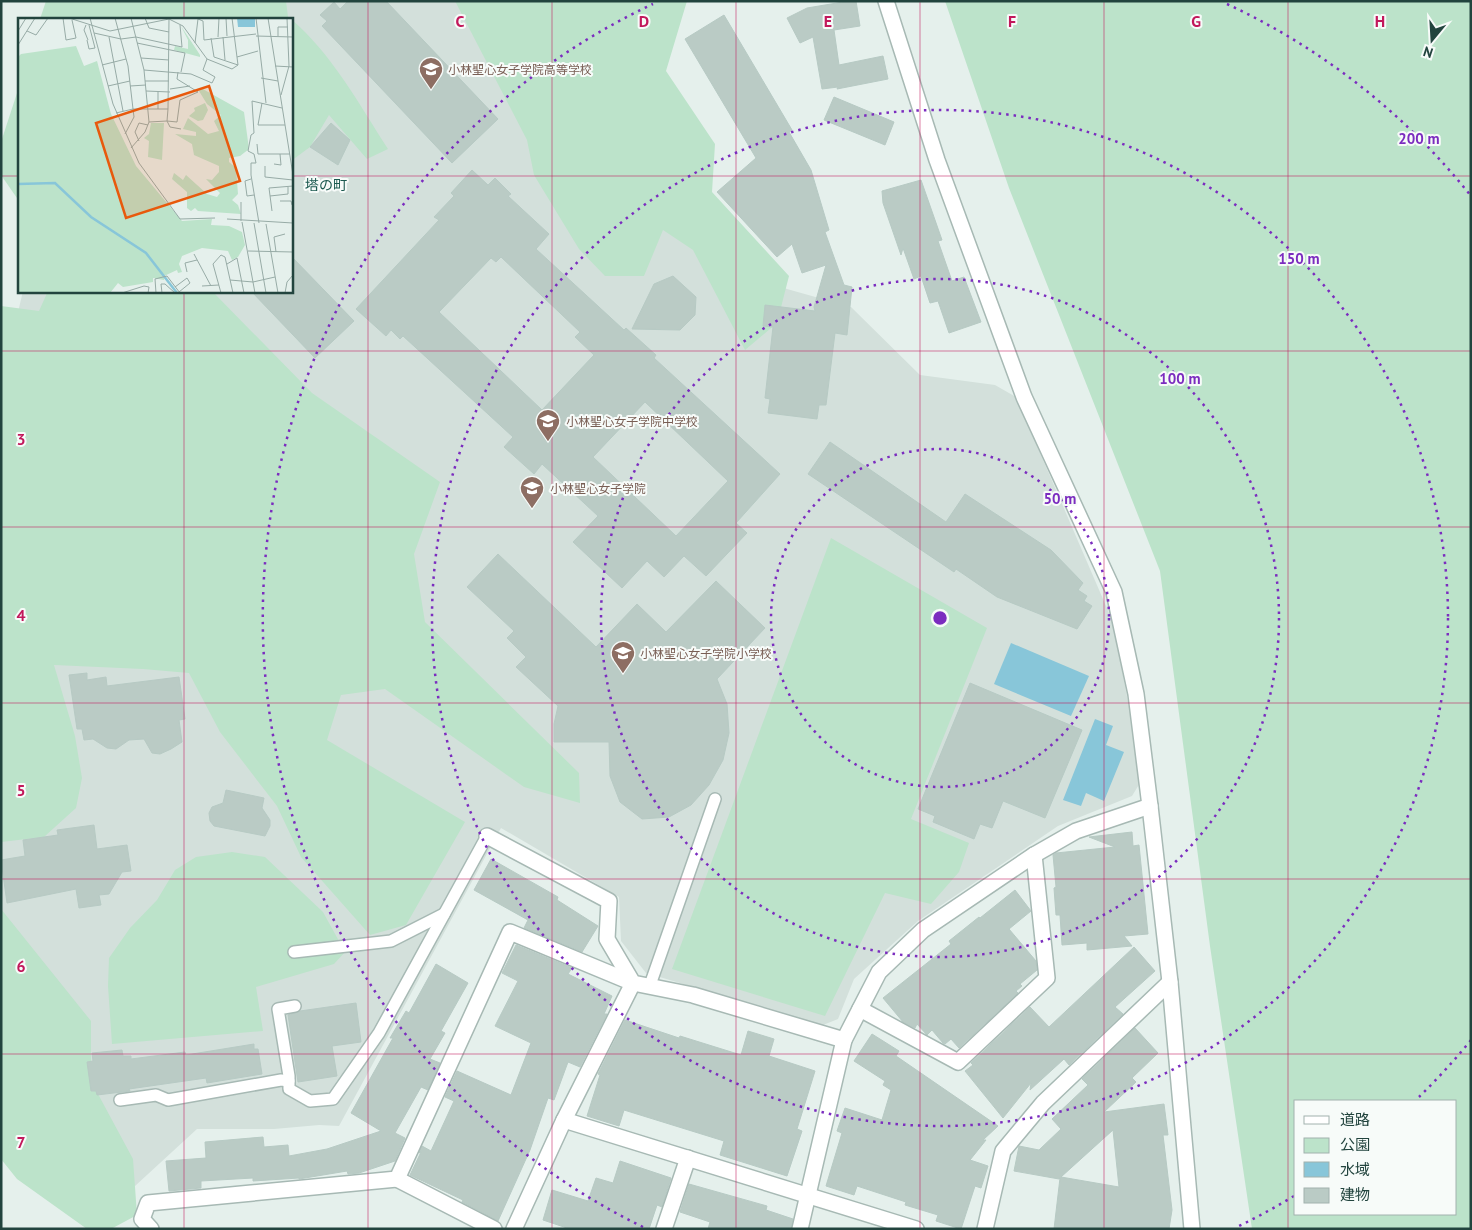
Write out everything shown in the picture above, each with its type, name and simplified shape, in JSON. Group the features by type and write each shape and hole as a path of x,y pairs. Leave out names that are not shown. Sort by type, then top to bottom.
{"street":[{"path":"886,1 937,160 1024,397 1114,592 1136,694 1150,806 1170,982 1192,1229"},
{"path":"800,1229 844,1040 879,972 923,930 1034,855 1076,831 1150,806"},
{"path":"487,836 609,901 607,939 633,983"},
{"path":"860,1008 958,1062 1047,978 1034,855"},
{"path":"397,1179 510,932 633,983 693,995 844,1040"},
{"path":"985,1229 1003,1152 1043,1103 1170,982"},
{"path":"514,1229 564,1120 633,983"},
{"path":"564,1120 916,1229"},
{"path":"664,1229 688,1158"},
{"path":"151,1229 142,1219 148,1203 397,1179 494,1229"}],"lane":[{"path":"650,986 715,799"},
{"path":"295,1006 278,1009 289,1089 310,1102 332,1098 379,1033 487,836"},
{"path":"294,952 390,941 444,914"},
{"path":"120,1100 156,1094 168,1100 281,1080 289,1081"}],"shaded area":[{"name":"小林聖心女子学院","path":"238,1 505,1 704,256 787,289 851,307 920,375 995,385 1016,397 1112,620 1143,778 1132,796 1058,826 918,921 854,979 838,1019 823,1025 646,973 621,941 619,897 501,828 339,1126 319,1125 274,1129 197,1129 135,1186 1,1109 1,340 11,342 23,292 292,292 292,18 239,18"}],"green space":[{"path":"46,1 286,1 290,18 40,18"},
{"path":"455,1 687,1 666,71 715,144 712,192 789,276 777,323 745,350 693,250 663,230 644,276 605,276 579,249 534,175 527,140"},
{"path":"945,1 1471,1 1471,1229 1252,1229 1210,946 1160,571 1009,188"},
{"path":"292,20 306,33 332,64 388,149 367,159 329,115 310,147 292,160"},
{"path":"18,90 18,200 1,175 1,142"},
{"path":"48,292 213,292 312,393 440,482 414,554 425,622 579,773 580,803 524,787 385,689 341,695 327,740 465,822 406,925 370,935 301,857 277,806 220,732 189,673 54,665 75,736 82,778 76,808 44,837 1,842 1,306 39,311"},
{"path":"831,538 987,628 911,819 969,843 959,872 931,904 885,893 825,1016 672,969"},
{"path":"232,852 265,857 323,912 345,952 334,964 256,987 263,1031 112,1044 108,986 109,958 130,928 157,900 175,870 196,857"},
{"path":"1,909 91,1021 91,1081 133,1159 137,1215 111,1229 87,1229 17,1179 1,1159"}],"water":[{"path":"1011,643 1089,676 1071,716 994,684"},
{"path":"1095,719 1113,726 1106,745 1124,752 1104,801 1086,793 1081,806 1063,800"}],"building":[{"path":"348,1 386,1 498,119 452,163 322,26 327,21 320,15 334,2 340,9"},
{"path":"856,1 860,26 834,30 839,65 883,56 888,79 837,89 838,87 822,89 813,37 800,43 787,18 807,8"},
{"path":"724,15 792,130 789,132 811,170 829,230 825,232 844,285 852,287 847,335 835,333 826,405 819,405 817,419 768,413 770,399 765,398 773,327 763,326 765,305 815,311 814,307 826,265 802,273 792,244 777,257 717,192 756,158 685,39"},
{"path":"834,97 894,122 885,145 824,120"},
{"path":"331,123 350,140 338,165 310,147"},
{"path":"472,170 488,185 495,178 511,194 508,196 549,234 536,249 624,330 626,328 656,355 654,358 780,474 736,523 747,533 706,576 684,556 664,577 647,561 622,588 573,542 598,516 542,464 534,474 504,447 513,437 403,336 400,339 391,330 386,336 356,309 439,220 434,217 454,196 451,193","holes":["501,257 580,332 575,337 594,355 542,410 439,312 491,258 496,262","645,402 728,481 676,536 593,457"]},
{"path":"921,180 942,240 938,241 952,281 964,277 981,322 949,333 938,301 930,303 921,276 914,279 903,248 901,255 883,203 882,191"},
{"path":"292,257 354,321 315,358 252,292 292,292"},
{"path":"673,276 696,297 695,315 680,330 632,329 654,284"},
{"path":"830,442 946,522 965,494 1051,550 1083,583 1078,590 1087,596 1084,601 1092,606 1077,629 997,597 956,569 954,572 808,474"},
{"path":"498,554 596,647 637,604 666,632 716,581 765,628 717,679 727,704 729,733 723,760 709,785 691,805 669,817 642,819 620,802 610,776 609,742 554,742 554,724 558,706 516,667 526,657 507,638 514,631 467,587"},
{"path":"87,673 87,680 106,677 107,686 179,677 185,719 179,720 182,742 160,754 152,753 144,739 129,740 116,749 107,748 93,739 84,740 82,729 77,729 69,675"},
{"path":"970,683 1082,730 1045,818 1003,801 992,828 980,824 974,839 933,822 935,816 918,809"},
{"path":"226,790 264,798 262,808 270,820 270,826 265,836 214,826 210,821 209,813 212,807 223,803"},
{"path":"94,825 97,849 127,845 131,871 122,872 109,894 99,895 101,905 79,908 76,889 7,903 1,860 25,856 23,840 58,835 57,830"},
{"path":"1132,832 1133,846 1139,845 1148,934 1124,936 1132,946 1087,950 1087,943 1062,945 1060,915 1056,915 1053,855 1056,853 1115,847 1089,837"},
{"path":"491,859 558,897 557,900 598,926 582,952 524,928 528,920 474,890"},
{"path":"1015,890 1031,911 1009,929 1036,961 1037,970 1020,984 1022,986 1016,991 1018,993 959,1048 951,1039 945,1044 943,1043 932,1030 927,1035 917,1024 915,1028 903,1022 883,998 951,944 949,941"},
{"path":"516,945 572,968 568,974 612,996 604,1014 607,1014 580,1067 568,1062 554,1100 548,1098 530,1150 498,1221 462,1202 463,1200 410,1175 422,1146 431,1151 454,1101 445,1097 457,1071 511,1095 531,1043 495,1026 518,981 502,973"},
{"path":"1134,947 1155,971 1115,1007 1123,1014 1069,1065 1064,1059 1030,1090 1031,1083 1003,1118 965,1071 973,1065 971,1063 1030,1007 1049,1027"},
{"path":"436,964 468,983 441,1031 445,1033 430,1059 440,1063 428,1090 421,1087 395,1133 405,1138 395,1161 359,1173 348,1174 347,1171 299,1179 253,1181 253,1178 201,1181 201,1188 169,1191 166,1161 206,1158 205,1142 263,1137 264,1147 288,1145 289,1156 327,1149 381,1131 351,1113 393,1038 390,1038 406,1011 409,1013"},
{"path":"356,1003 361,1042 332,1046 337,1076 298,1082 288,1015 300,1011"},
{"path":"625,1020 679,1038 680,1036 741,1055 748,1031 774,1039 769,1056 815,1071 797,1129 802,1131 787,1176 720,1155 724,1141 624,1110 619,1126 587,1116 600,1075 598,1074"},
{"path":"1135,1028 1158,1053 1132,1078 1136,1082 1104,1112 1164,1104 1168,1135 1163,1135 1172,1210 1169,1229 1054,1229 1060,1178 1014,1171 1019,1146 1039,1150 1061,1129 1052,1119 1088,1085 1082,1079","holes":["1113,1130 1119,1187 1061,1177"]},
{"path":"872,1034 899,1051 896,1056 998,1126 983,1140 986,1140 970,1160 988,1166 981,1188 975,1186 961,1229 936,1221 938,1215 905,1205 906,1202 857,1186 854,1195 826,1186 842,1133 837,1131 845,1108 882,1120 891,1090 883,1085 885,1081 854,1061"},
{"path":"254,1044 254,1049 258,1049 262,1074 207,1083 206,1078 97,1095 96,1091 91,1091 87,1062 93,1061 92,1053 122,1050 123,1056 131,1056 131,1059 185,1052 186,1055"},
{"path":"620,1161 671,1178 662,1207 657,1205 649,1229 570,1229 543,1220 552,1190 588,1201 596,1178 613,1183"},
{"path":"689,1184 767,1206 766,1210 793,1219 791,1229 708,1229 710,1222 680,1212"}],"place":[{"name":"小林聖心女子学院高等学校","path":"431,90"},
{"name":"小林聖心女子学院中学校","path":"548,442"},
{"name":"小林聖心女子学院","path":"532,509"},
{"name":"小林聖心女子学院小学校","path":"623,674"}],"district":[{"name":"塔の町","path":"326,185"}]}
